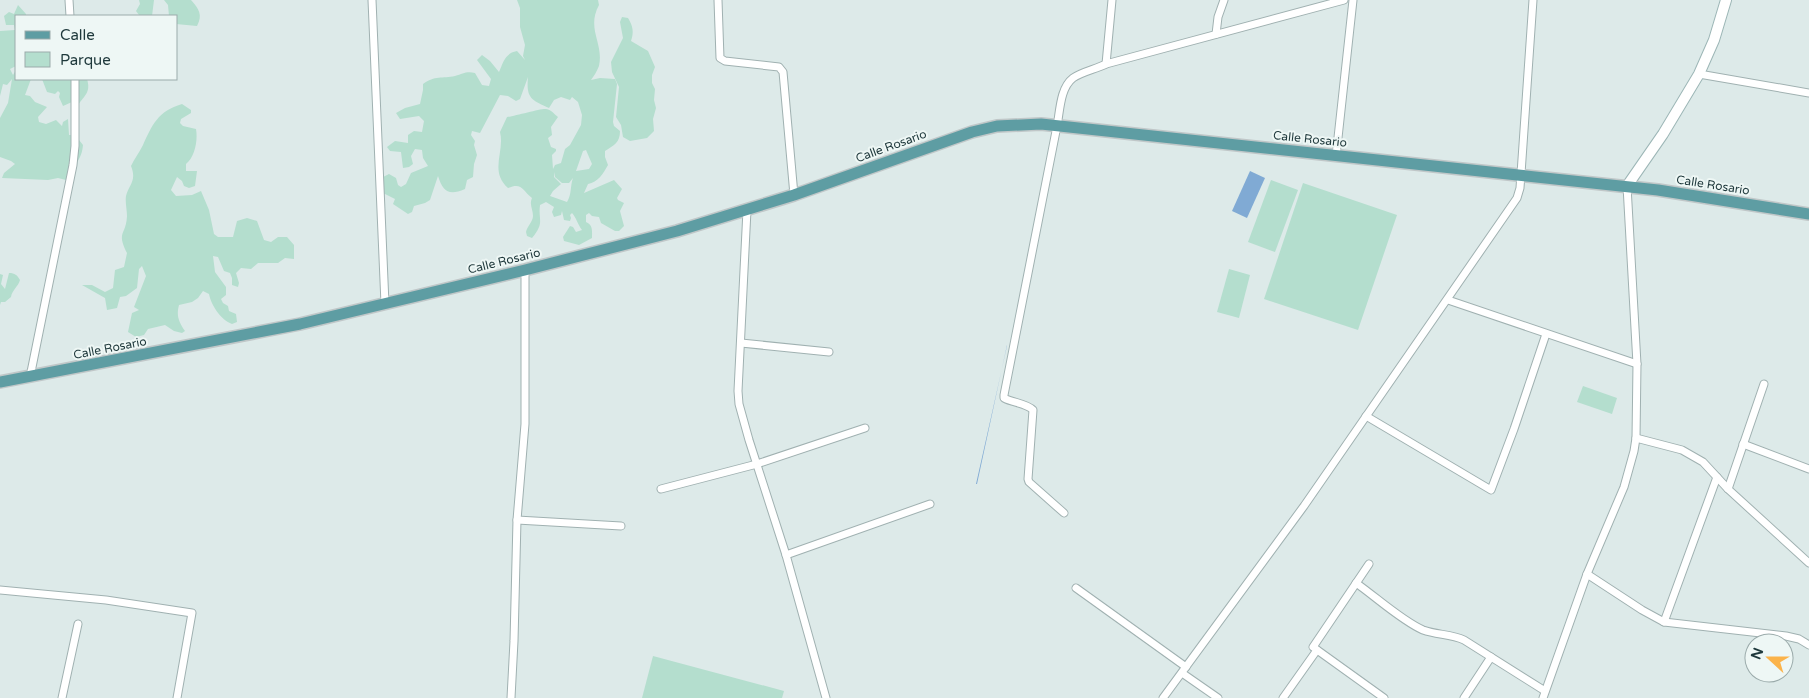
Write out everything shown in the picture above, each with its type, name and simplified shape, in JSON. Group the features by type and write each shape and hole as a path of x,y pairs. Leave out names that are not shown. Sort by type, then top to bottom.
{"main road":[{"name":"Calle Rosario","path":"0,382 242,336 385,304 677,231 794,195 972,132 997,126 1041,124 1627,186 1809,214"}],"street":[{"path":"69,0 70,15"},
{"path":"372,0 385,304"},
{"path":"718,0 720,58 725,61 779,67 784,72 794,195"},
{"path":"1106,64 1112,0"},
{"path":"1216,34 1218,17 1224,0"},
{"path":"1064,513 1028,479 1033,410 1030,407 1004,398 1004,395 1056,126 1063,94 1067,85 1073,78 1106,64 1344,0"},
{"path":"1336,156 1353,0"},
{"path":"1163,698 1272,551 1517,198 1520,188 1533,0"},
{"path":"1356,583 1416,626 1432,633 1454,636 1464,640 1544,695 1587,574 1624,487 1630,469 1636,438 1637,364 1627,186 1663,134 1698,74 1714,40 1726,0"},
{"path":"1698,74 1809,93"},
{"path":"30,377 73,165 75,146 75,80"},
{"path":"747,210 740,343 739,404 786,555 826,698"},
{"path":"511,698 518,520 526,384 525,270"},
{"path":"1448,300 1637,364"},
{"path":"1366,416 1491,490 1546,334"},
{"path":"740,343 829,352"},
{"path":"1728,489 1764,384"},
{"path":"661,489 757,464 865,428"},
{"path":"1636,438 1682,450 1703,462 1728,489 1809,563"},
{"path":"1743,444 1809,470"},
{"path":"1664,622 1717,477"},
{"path":"786,555 930,504"},
{"path":"518,520 621,526"},
{"path":"1369,564 1313,646 1384,698"},
{"path":"1587,574 1664,622 1786,636 1799,639 1809,645"},
{"path":"1076,588 1186,667"},
{"path":"0,590 106,600 192,613 177,698"},
{"path":"62,698 78,624"},
{"path":"1283,698 1317,650"},
{"path":"1464,698 1491,657"},
{"path":"1182,674 1218,698"}],"green space":[{"path":"139,0 154,0 152,15 139,15 136,11 140,4"},
{"path":"164,0 191,0 199,12 200,19 197,26 178,24 178,15 169,15 168,5"},
{"path":"517,0 598,0 599,5 594,21 600,58 599,66 591,80 600,78 615,79 617,84 613,122 614,126 620,131 620,135 616,143 605,151 608,165 597,179 588,184 584,193 614,180 622,189 617,198 624,203 620,211 624,226 619,231 615,231 601,223 599,217 592,216 589,213 586,215 586,222 591,226 592,238 579,245 564,241 563,237 570,226 576,232 582,230 572,213 570,221 564,220 562,211 561,215 554,217 552,212 554,207 546,202 540,205 538,228 532,238 527,236 526,232 533,216 532,198 519,186 508,188 502,182 499,175 500,132 507,117 546,109 558,117 551,127 552,135 548,138 551,147 556,149 552,155 553,169 555,165 561,163 565,149 570,145 581,125 582,115 578,102 572,97 570,100 561,97 554,100 549,108 538,103 529,94 528,77 520,99 516,101 508,96 500,95 480,133 472,131 471,135 475,141 474,145 477,155 473,177 467,180 465,189 455,192 447,191 442,186 438,176 430,200 414,206 412,212 408,214 393,204 395,199 383,193 383,177 389,174 396,178 398,185 401,187 406,184 411,173 428,166 423,158 422,150 415,149 411,156 413,164 403,168 401,152 390,151 387,147 395,141 408,143 408,135 414,131 422,132 424,121 419,116 400,119 396,113 405,108 420,104 423,84 431,79 472,72 475,73 482,85 489,86 491,79 477,60 482,55 499,72 505,59 513,52 517,51 525,60 523,56 525,45 520,27 520,8","holes":["586,150 592,164 589,169 576,171 583,151","554,172 555,177 562,183 569,183 573,178 567,202 550,196 561,184 554,177"]},
{"path":"18,5 26,14 15,15 15,30 14,25 6,25 4,16 9,12 14,14"},
{"path":"622,17 628,18 631,24 633,32 631,41 648,51 655,67 652,75 656,108 653,119 654,131 647,138 630,141 623,137 621,125 616,117 619,87 612,72 611,62 623,38 620,22"},
{"path":"15,30 15,66 10,69 13,75 15,72 15,80 31,80 25,95 30,96 35,102 47,107 38,117 39,122 46,124 56,120 62,126 63,122 68,119 69,135 75,135 83,145 78,161 71,169 68,169 66,180 58,178 48,180 2,178 4,173 15,164 0,157 0,118 8,103 12,79 7,85 3,84 0,96 0,31"},
{"path":"42,80 87,80 88,90 78,105 72,102 63,106 58,91 55,94 47,92"},
{"path":"182,104 191,110 191,113 181,119 180,123 183,126 196,129 197,133 195,148 192,157 186,164 186,171 197,171 195,186 189,188 184,186 177,177 171,190 176,196 192,195 201,191 209,210 214,234 218,237 233,237 237,221 247,218 257,221 264,240 271,242 278,237 287,237 294,245 294,259 285,258 278,263 258,263 251,269 241,268 236,273 239,283 238,287 232,285 230,273 224,271 218,257 213,256 215,272 226,287 226,295 221,299 228,306 229,311 236,314 237,322 232,324 220,316 209,294 203,291 192,302 179,305 179,319 185,331 182,333 174,331 165,325 148,329 144,335 136,337 128,332 132,313 139,310 134,307 146,276 142,266 139,269 137,288 126,296 120,297 117,308 107,310 105,298 82,285 92,285 105,292 113,288 115,270 124,267 127,253 122,237 127,216 126,196 133,179 131,166 161,115"},
{"path":"1271,180 1298,190 1275,252 1248,242"},
{"path":"1303,183 1397,215 1358,330 1264,299"},
{"path":"1229,269 1250,275 1239,318 1217,312"},
{"path":"9,273 13,273 20,280 11,297 5,302 1,302 0,305 0,274 3,275 1,284 5,289"},
{"path":"1583,386 1617,398 1612,414 1577,402"},
{"path":"653,656 784,691 782,698 642,698"}],"water":[{"path":"1250,171 1265,178 1247,218 1232,211"},
{"path":"1001,370 977,484 976,484"}]}
